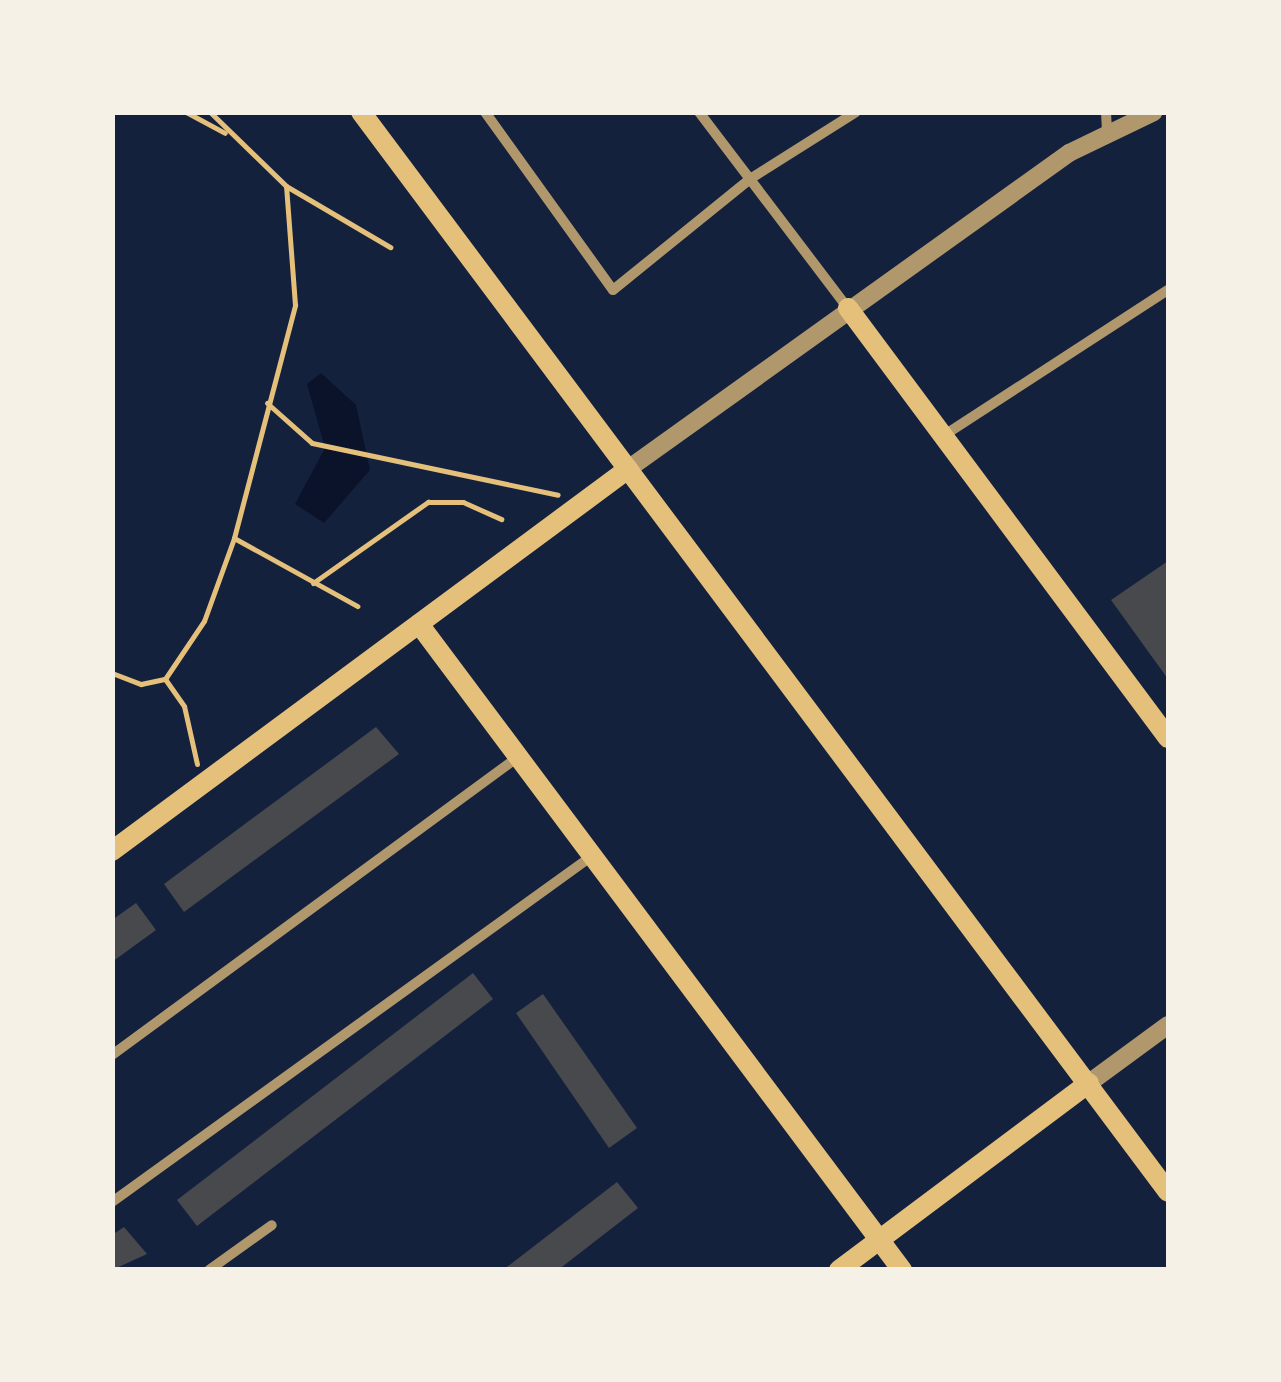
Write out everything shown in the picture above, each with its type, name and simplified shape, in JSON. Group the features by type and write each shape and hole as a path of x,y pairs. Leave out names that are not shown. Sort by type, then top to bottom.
{"main road":[{"path":"361,112 1168,1192"},
{"path":"848,308 1168,738"},
{"path":"112,851 628,469"},
{"path":"419,624 902,1270"},
{"path":"839,1270 1088,1083"}],"street":[{"path":"485,112 613,290 750,179 844,116 856,112"},
{"path":"699,112 848,308"},
{"path":"628,469 1106,121 1154,112"},
{"path":"943,436 1168,290"},
{"path":"112,1055 518,757"},
{"path":"112,1202 592,856"},
{"path":"1088,1083 1168,1025"},
{"path":"209,1270 272,1225"}],"path":[{"path":"186,112 232,136"},
{"path":"210,112 286,186 390,248"},
{"path":"112,673 141,684 165,678 204,621 234,538 295,306 286,186"},
{"path":"267,404 312,443 583,502"},
{"path":"312,583 428,502 464,502 501,519"},
{"path":"234,538 357,606"},
{"path":"165,678 184,706 197,764"}],"water":[{"path":"321,373 356,405 370,470 324,523 295,504 325,448 307,384"}],"building":[{"path":"1168,561 1168,679 1111,600"},
{"path":"376,727 399,754 184,912 164,884"},
{"path":"136,903 156,930 112,962 112,920"},
{"path":"473,973 493,999 197,1226 177,1200"},
{"path":"543,994 637,1128 609,1148 516,1013"},
{"path":"617,1182 638,1208 558,1270 503,1270"},
{"path":"124,1227 147,1254 112,1270 112,1235"}]}
